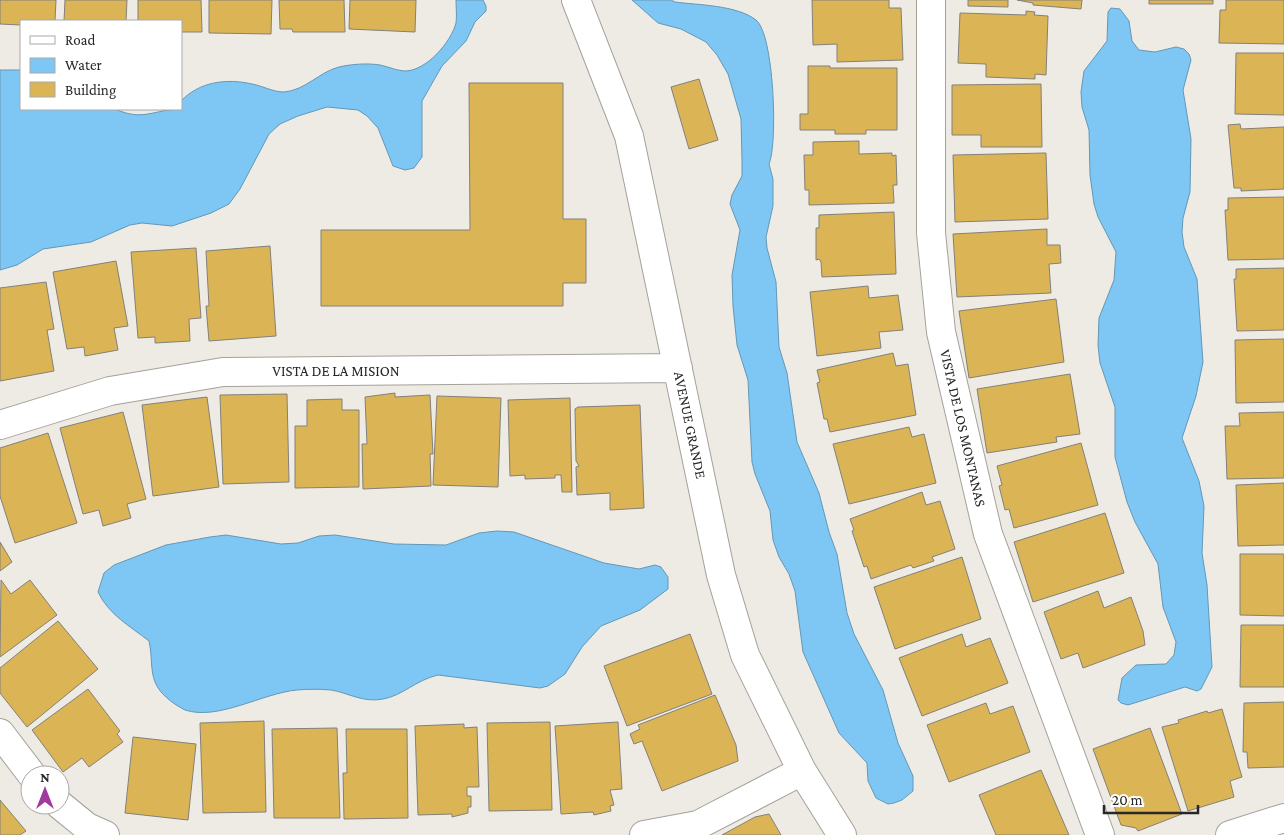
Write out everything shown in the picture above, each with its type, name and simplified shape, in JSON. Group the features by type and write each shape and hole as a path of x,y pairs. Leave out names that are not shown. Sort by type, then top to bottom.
{"street":[{"name":"AVENUE GRANDE","path":"576,0 629,136 722,575 745,655 802,771 842,835"},
{"name":"VISTA DE LOS MONTANAS","path":"931,0 931,233 941,332 988,534 1100,835"},
{"name":"VISTA DE LA MISION","path":"0,425 110,391 223,372 678,368"},
{"path":"0,733 24,765"},
{"path":"644,835 698,825 802,771"},
{"path":"70,813 87,827 105,835"},
{"path":"1230,835 1284,818"}],"water":[{"path":"456,0 483,0 486,6 486,11 475,22 466,41 442,66 422,101 422,157 414,168 405,170 393,166 378,128 367,116 358,110 327,107 280,124 269,134 240,189 229,204 211,213 172,226 142,223 130,225 91,242 43,249 17,265 0,270 0,70 20,70 20,110 118,110 142,115 182,110 182,100 188,95 196,89 214,83 242,82 284,92 306,85 332,69 344,66 370,64 403,71 414,69 430,60 444,46 456,23"},
{"path":"632,0 671,0 738,11 756,20 762,29 767,45 773,89 773,135 769,164 773,179 773,206 766,237 776,282 779,347 787,373 797,442 819,493 837,554 847,613 854,634 883,690 898,743 913,776 913,791 902,800 894,803 888,804 876,798 868,781 867,763 839,733 803,652 795,591 773,540 770,511 752,462 748,380 737,345 732,275 740,230 730,204 732,195 742,176 741,119 728,74 717,55 706,42 681,29 658,23"},
{"path":"1111,8 1120,9 1129,21 1132,41 1139,50 1155,52 1176,47 1184,49 1189,54 1191,60 1183,90 1191,139 1190,192 1183,218 1182,232 1184,247 1197,279 1203,362 1196,396 1182,438 1199,481 1204,506 1202,553 1207,585 1212,667 1201,689 1197,691 1185,687 1128,705 1118,700 1122,678 1136,665 1166,664 1174,655 1176,642 1163,607 1158,564 1135,522 1127,502 1115,457 1115,407 1100,363 1098,345 1099,318 1114,280 1116,252 1098,217 1094,204 1090,175 1089,130 1082,107 1081,92 1084,71 1107,41 1108,12"},
{"path":"514,532 604,563 639,569 655,565 661,567 668,577 668,589 640,610 601,626 582,647 565,674 548,686 540,688 438,675 423,680 397,695 383,699 363,699 331,690 301,690 284,692 212,712 185,710 168,699 160,691 152,671 149,641 114,614 98,592 104,573 114,565 166,545 210,537 226,535 281,544 298,543 319,536 335,535 394,544 446,545 479,533"}],"building":[{"path":"0,0 56,0 55,20 20,20 20,25 0,24"},
{"path":"65,0 127,0 126,20 64,20"},
{"path":"138,0 201,0 202,32 182,32 182,20 138,20"},
{"path":"209,0 272,0 271,34 209,33"},
{"path":"279,0 344,0 345,32 293,32 292,29 280,29"},
{"path":"350,0 416,0 415,32 349,29"},
{"path":"812,0 889,0 889,8 901,8 903,60 837,62 837,44 813,45"},
{"path":"968,0 1008,0 1008,7 968,6"},
{"path":"1017,0 1082,0 1081,9 1033,5 1033,3"},
{"path":"1149,0 1213,0 1213,4 1149,4"},
{"path":"1226,0 1284,0 1284,44 1219,43 1220,10 1226,10"},
{"path":"1026,11 1035,12 1034,15 1048,16 1046,75 1035,74 1035,79 986,77 986,64 958,63 960,13 1026,15"},
{"path":"1236,53 1284,53 1284,115 1235,114"},
{"path":"808,66 830,66 830,68 897,68 897,130 866,130 866,134 835,134 835,130 800,130 800,114 808,114"},
{"path":"699,79 718,140 689,149 671,87"},
{"path":"469,83 563,83 563,219 586,219 586,283 563,283 563,306 321,306 321,230 470,230"},
{"path":"1041,84 1042,147 981,147 981,135 952,135 952,85"},
{"path":"1240,124 1241,129 1284,127 1284,189 1241,191 1241,188 1234,188 1228,125"},
{"path":"859,141 859,154 892,153 892,156 896,155 897,185 893,185 894,203 809,205 809,190 805,190 804,155 813,155 813,142"},
{"path":"1046,153 1048,219 955,222 953,155"},
{"path":"1284,197 1284,259 1228,260 1225,210 1228,210 1228,198"},
{"path":"894,212 896,274 822,277 821,262 819,259 816,260 816,228 819,228 819,215"},
{"path":"1047,229 1047,245 1060,245 1061,263 1049,264 1051,293 957,297 953,234"},
{"path":"270,246 276,336 209,341 206,306 209,306 206,251"},
{"path":"196,248 201,318 189,319 190,341 155,343 155,337 138,338 131,252"},
{"path":"116,261 128,326 114,328 118,350 85,356 84,347 67,349 53,272"},
{"path":"1284,268 1284,330 1237,331 1234,279 1236,279 1236,269"},
{"path":"46,282 54,329 47,330 54,371 0,381 0,288"},
{"path":"868,286 869,298 898,295 903,330 879,332 881,348 817,356 810,292"},
{"path":"1056,299 1064,362 969,378 959,311"},
{"path":"1284,339 1284,402 1236,403 1235,340"},
{"path":"893,353 896,366 908,364 916,415 830,432 827,419 824,419 817,383 820,382 817,370"},
{"path":"1070,374 1080,434 1056,437 1057,442 987,453 977,389"},
{"path":"395,393 395,397 430,395 433,454 430,454 431,486 363,489 362,444 367,444 365,397"},
{"path":"287,394 289,482 223,484 220,395"},
{"path":"437,396 501,398 498,487 433,485"},
{"path":"207,397 219,487 153,496 142,405"},
{"path":"570,398 572,492 562,492 561,475 555,475 555,478 525,479 525,475 510,476 508,400"},
{"path":"342,399 342,410 359,410 359,487 295,488 295,426 307,426 307,400"},
{"path":"640,405 644,508 610,510 610,493 577,495 576,467 579,466 576,461 575,409 578,407"},
{"path":"123,412 146,499 127,504 131,518 103,526 99,510 83,514 60,428"},
{"path":"1284,412 1284,478 1227,479 1225,426 1240,426 1239,413"},
{"path":"909,427 912,437 924,434 936,483 849,504 833,444"},
{"path":"48,433 77,523 15,543 0,496 0,448"},
{"path":"1081,443 1098,505 1014,528 1009,509 1005,510 999,486 1002,485 997,466"},
{"path":"1284,483 1284,545 1238,546 1236,485"},
{"path":"922,492 926,505 940,501 955,549 932,557 934,561 913,568 911,565 871,579 867,566 864,567 850,519"},
{"path":"1105,513 1124,573 1033,602 1014,542"},
{"path":"0,542 12,562 0,571"},
{"path":"1240,554 1284,554 1284,616 1240,615"},
{"path":"962,557 981,619 895,649 874,587"},
{"path":"1,580 11,594 30,580 57,615 0,657"},
{"path":"1098,591 1104,608 1131,597 1143,631 1145,645 1083,668 1078,653 1061,659 1044,612"},
{"path":"58,621 98,669 27,727 0,693 0,668"},
{"path":"1241,625 1284,625 1284,687 1240,687"},
{"path":"690,634 712,694 627,726 604,666"},
{"path":"962,634 966,647 990,638 1008,683 922,716 899,658"},
{"path":"88,689 120,731 117,734 123,742 89,767 82,758 70,767 70,765 58,765 32,730"},
{"path":"715,695 736,745 738,761 662,791 642,741 634,744 630,734 640,729 638,725"},
{"path":"1284,702 1284,767 1248,768 1247,752 1243,752 1244,703"},
{"path":"986,703 990,714 1013,706 1030,752 949,782 927,725"},
{"path":"1222,709 1242,777 1230,781 1234,797 1188,811 1162,727 1179,723 1178,720 1207,711 1208,713"},
{"path":"264,721 266,812 203,813 200,723"},
{"path":"550,722 552,810 489,811 487,723"},
{"path":"618,722 622,789 610,790 614,805 610,806 611,811 594,815 593,812 561,814 555,726"},
{"path":"464,724 464,728 477,727 479,787 467,787 467,796 471,796 471,807 468,807 468,813 452,817 452,814 418,815 415,726"},
{"path":"337,728 340,818 274,818 272,729"},
{"path":"1150,728 1182,814 1138,831 1136,828 1121,825 1093,749"},
{"path":"346,729 407,729 408,818 344,819 343,773 347,773"},
{"path":"133,737 196,744 188,820 125,813"},
{"path":"1041,770 1069,835 996,835 979,795"},
{"path":"0,800 26,831 20,835 0,835"},
{"path":"769,814 781,835 722,835 755,817"}]}
